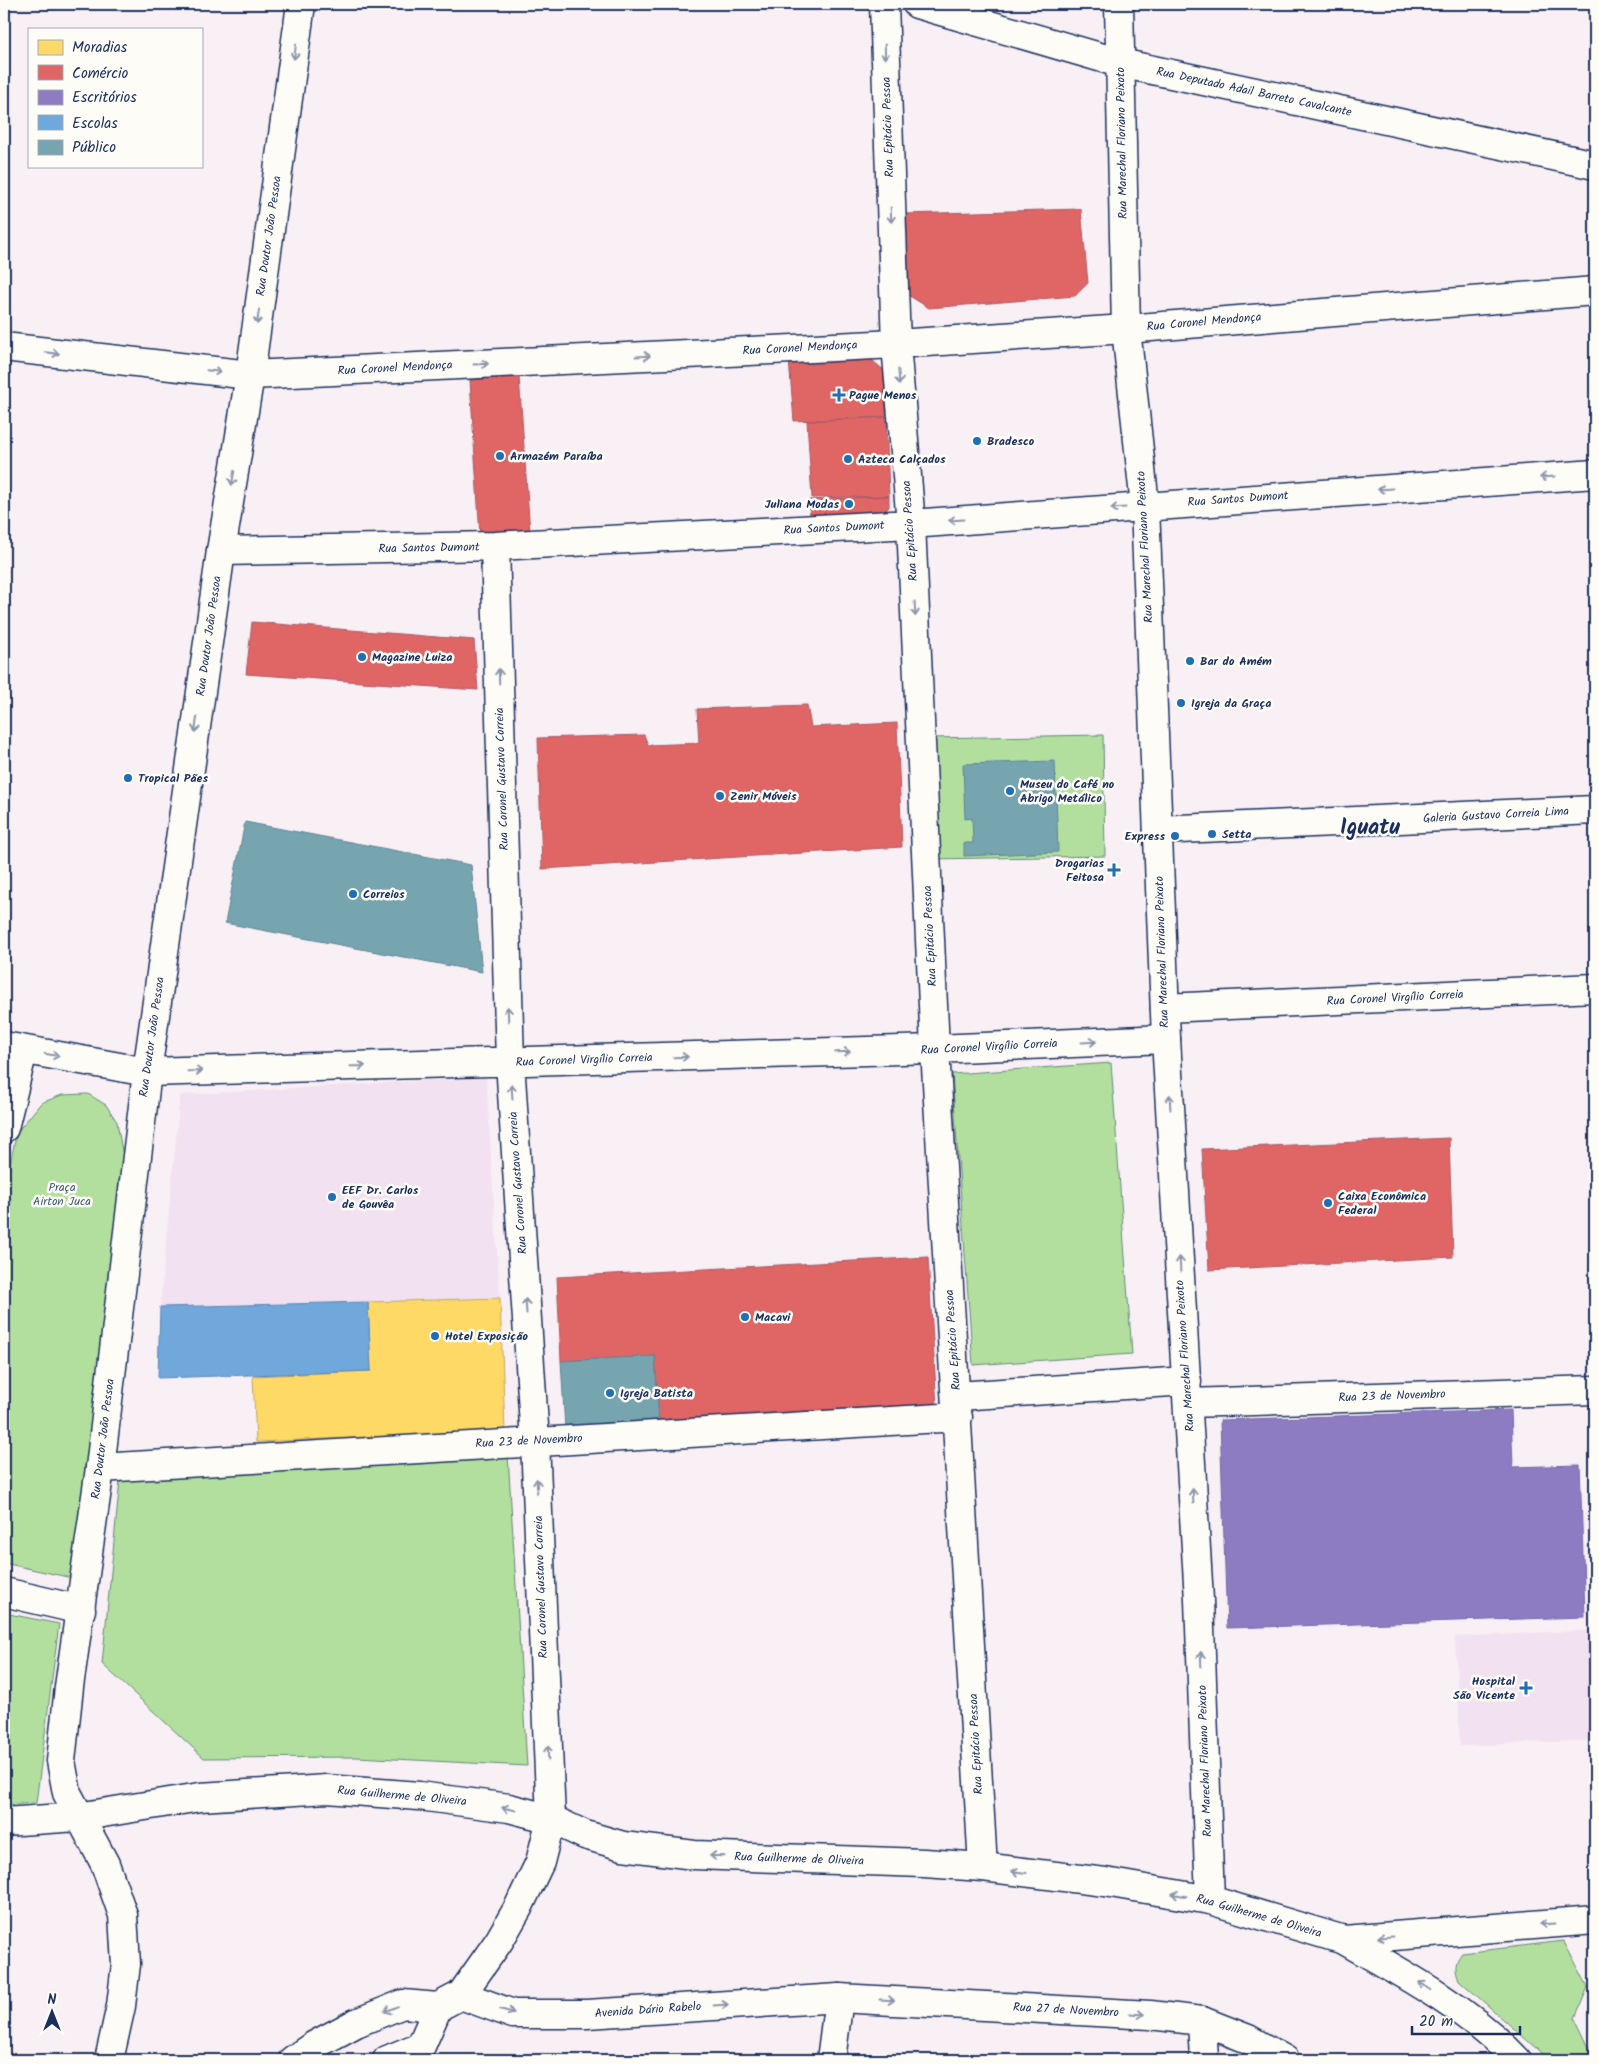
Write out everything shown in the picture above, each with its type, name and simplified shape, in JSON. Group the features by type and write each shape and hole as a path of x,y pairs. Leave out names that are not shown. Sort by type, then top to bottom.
{"street":[{"name":"Rua Doutor João Pessoa","path":"109,2060 121,2006 126,1964 123,1915 105,1864 78,1817 67,1793 61,1761 69,1687 82,1610 100,1468 147,1072 221,551 250,375 301,4"},
{"name":"Rua Epitácio Pessoa","path":"884,4 896,344 911,524 935,1049 983,1867"},
{"name":"Rua Deputado Adail Barreto Cavalcante","path":"917,4 1120,63 1595,165"},
{"name":"Rua Marechal Floriano Peixoto","path":"1119,4 1126,328 1145,506 1166,1039 1199,1600 1210,1900"},
{"name":"Rua Coronel Mendonça","path":"4,347 250,375 896,344 1595,291"},
{"name":"Rua Santos Dumont","path":"221,551 495,546 911,524 1595,474"},
{"name":"Rua Coronel Gustavo Correia","path":"495,546 510,1062 535,1441 551,1819"},
{"name":"Galeria Gustavo Correia Lima","path":"1158,830 1595,810"},
{"name":"Rua Coronel Virgílio Correia","path":"1165,1008 1595,988"},
{"name":"Rua Coronel Virgílio Correia","path":"13,1048 147,1072 935,1049 1166,1039"},
{"path":"4,1128 13,1048"},
{"name":"Rua 23 de Novembro","path":"100,1468 535,1441 957,1406 1188,1392 1595,1390"},
{"path":"4,1592 82,1610"},
{"name":"Rua Guilherme de Oliveira","path":"4,1822 78,1817 200,1797 327,1789 419,1796 509,1808 551,1819 585,1835 623,1846 694,1855 924,1863 983,1867 1106,1882 1210,1900 1344,1940 1595,1920"},
{"path":"387,2060 421,2046 450,2001 499,1941 518,1908 540,1862 551,1819"},
{"path":"1344,1940 1426,1986 1503,2045 1517,2060"},
{"path":"831,2060 839,1998"},
{"name":"Avenida Dário Rabelo","path":"293,2060 313,2046 356,2023 403,2004 450,2001 513,2014 587,2014 839,1998"},
{"name":"Rua 27 de Novembro","path":"839,1998 1096,2011 1202,2021 1248,2038 1284,2060"},
{"path":"1202,2021 1204,2060"}],"shaded area":[{"name":"EEF Dr. Carlos de Gouvêa","path":"486,1077 500,1298 160,1307 180,1095"},
{"name":"Hospital São Vicente","path":"1595,1630 1595,1740 1460,1746 1455,1637"}],"green space":[{"path":"1103,735 1105,856 930,859 928,738"},
{"path":"1111,1063 1132,1354 973,1365 952,1074"},
{"name":"Praça Airton Juca","path":"88,1094 106,1105 117,1122 124,1162 72,1578 4,1563 4,1190 17,1132 41,1103 62,1095"},
{"path":"508,1455 527,1766 357,1757 204,1758 102,1664 120,1480"},
{"path":"4,1613 59,1624 36,1803 4,1805"},
{"path":"1564,1941 1588,1987 1575,2018 1595,2060 1547,2060 1459,1980 1457,1973 1456,1963 1462,1953"}],"building: Moradias":[{"name":"Hotel Exposição","path":"500,1298 505,1431 256,1442 253,1376 371,1371 368,1302"}],"building: Comércio":[{"path":"1081,209 1088,283 1075,296 929,308 908,295 904,214"},
{"name":"Pague Menos","path":"867,356 886,372 886,417 794,421 789,360"},
{"name":"Armazém Paraíba","path":"519,376 530,533 480,536 470,380"},
{"name":"Azteca Calçados","path":"886,417 889,496 812,498 807,421"},
{"name":"Juliana Modas","path":"889,496 889,507 883,513 810,517 809,500"},
{"name":"Magazine Luiza","path":"252,622 474,640 478,690 246,674"},
{"name":"Zenir Móveis","path":"807,705 811,727 897,723 902,847 542,869 538,738 644,735 648,745 699,743 697,709"},
{"name":"Caixa Econômica Federal","path":"1449,1138 1453,1257 1209,1270 1202,1149"},
{"name":"Macavi","path":"928,1257 937,1408 659,1424 655,1356 561,1361 557,1277"}],"building: Escritórios":[{"path":"1511,1410 1513,1467 1580,1465 1585,1617 1227,1628 1220,1420"}],"building: Escolas":[{"path":"368,1302 371,1371 158,1378 160,1307"}],"building: Público":[{"name":"Museu do Café no Abrigo Metálico","path":"1055,761 1058,852 964,856 964,843 973,843 972,818 965,819 963,764"},
{"name":"Correios","path":"245,822 471,865 482,972 225,923"},
{"name":"Igreja Batista","path":"655,1356 659,1424 565,1429 561,1361"}],"place":[{"name":"Pague Menos","path":"839,395"},
{"name":"Bradesco","path":"977,441"},
{"name":"Armazém Paraíba","path":"500,456"},
{"name":"Azteca Calçados","path":"848,459"},
{"name":"Juliana Modas","path":"849,504"},
{"name":"Magazine Luiza","path":"362,657"},
{"name":"Bar do Amém","path":"1190,661"},
{"name":"Igreja da Graça","path":"1181,703"},
{"name":"Tropical Pães","path":"128,778"},
{"name":"Museu do Café no Abrigo Metálico","path":"1010,791"},
{"name":"Zenir Móveis","path":"720,796"},
{"name":"Setta","path":"1212,834"},
{"name":"Express","path":"1175,836"},
{"name":"Drogarias Feitosa","path":"1114,870"},
{"name":"Correios","path":"353,894"},
{"name":"EEF Dr. Carlos de Gouvêa","path":"332,1197"},
{"name":"Caixa Econômica Federal","path":"1328,1203"},
{"name":"Macavi","path":"745,1317"},
{"name":"Hotel Exposição","path":"435,1336"},
{"name":"Igreja Batista","path":"610,1393"},
{"name":"Hospital São Vicente","path":"1526,1688"}],"district":[{"name":"Iguatu","path":"1370,828"}]}
